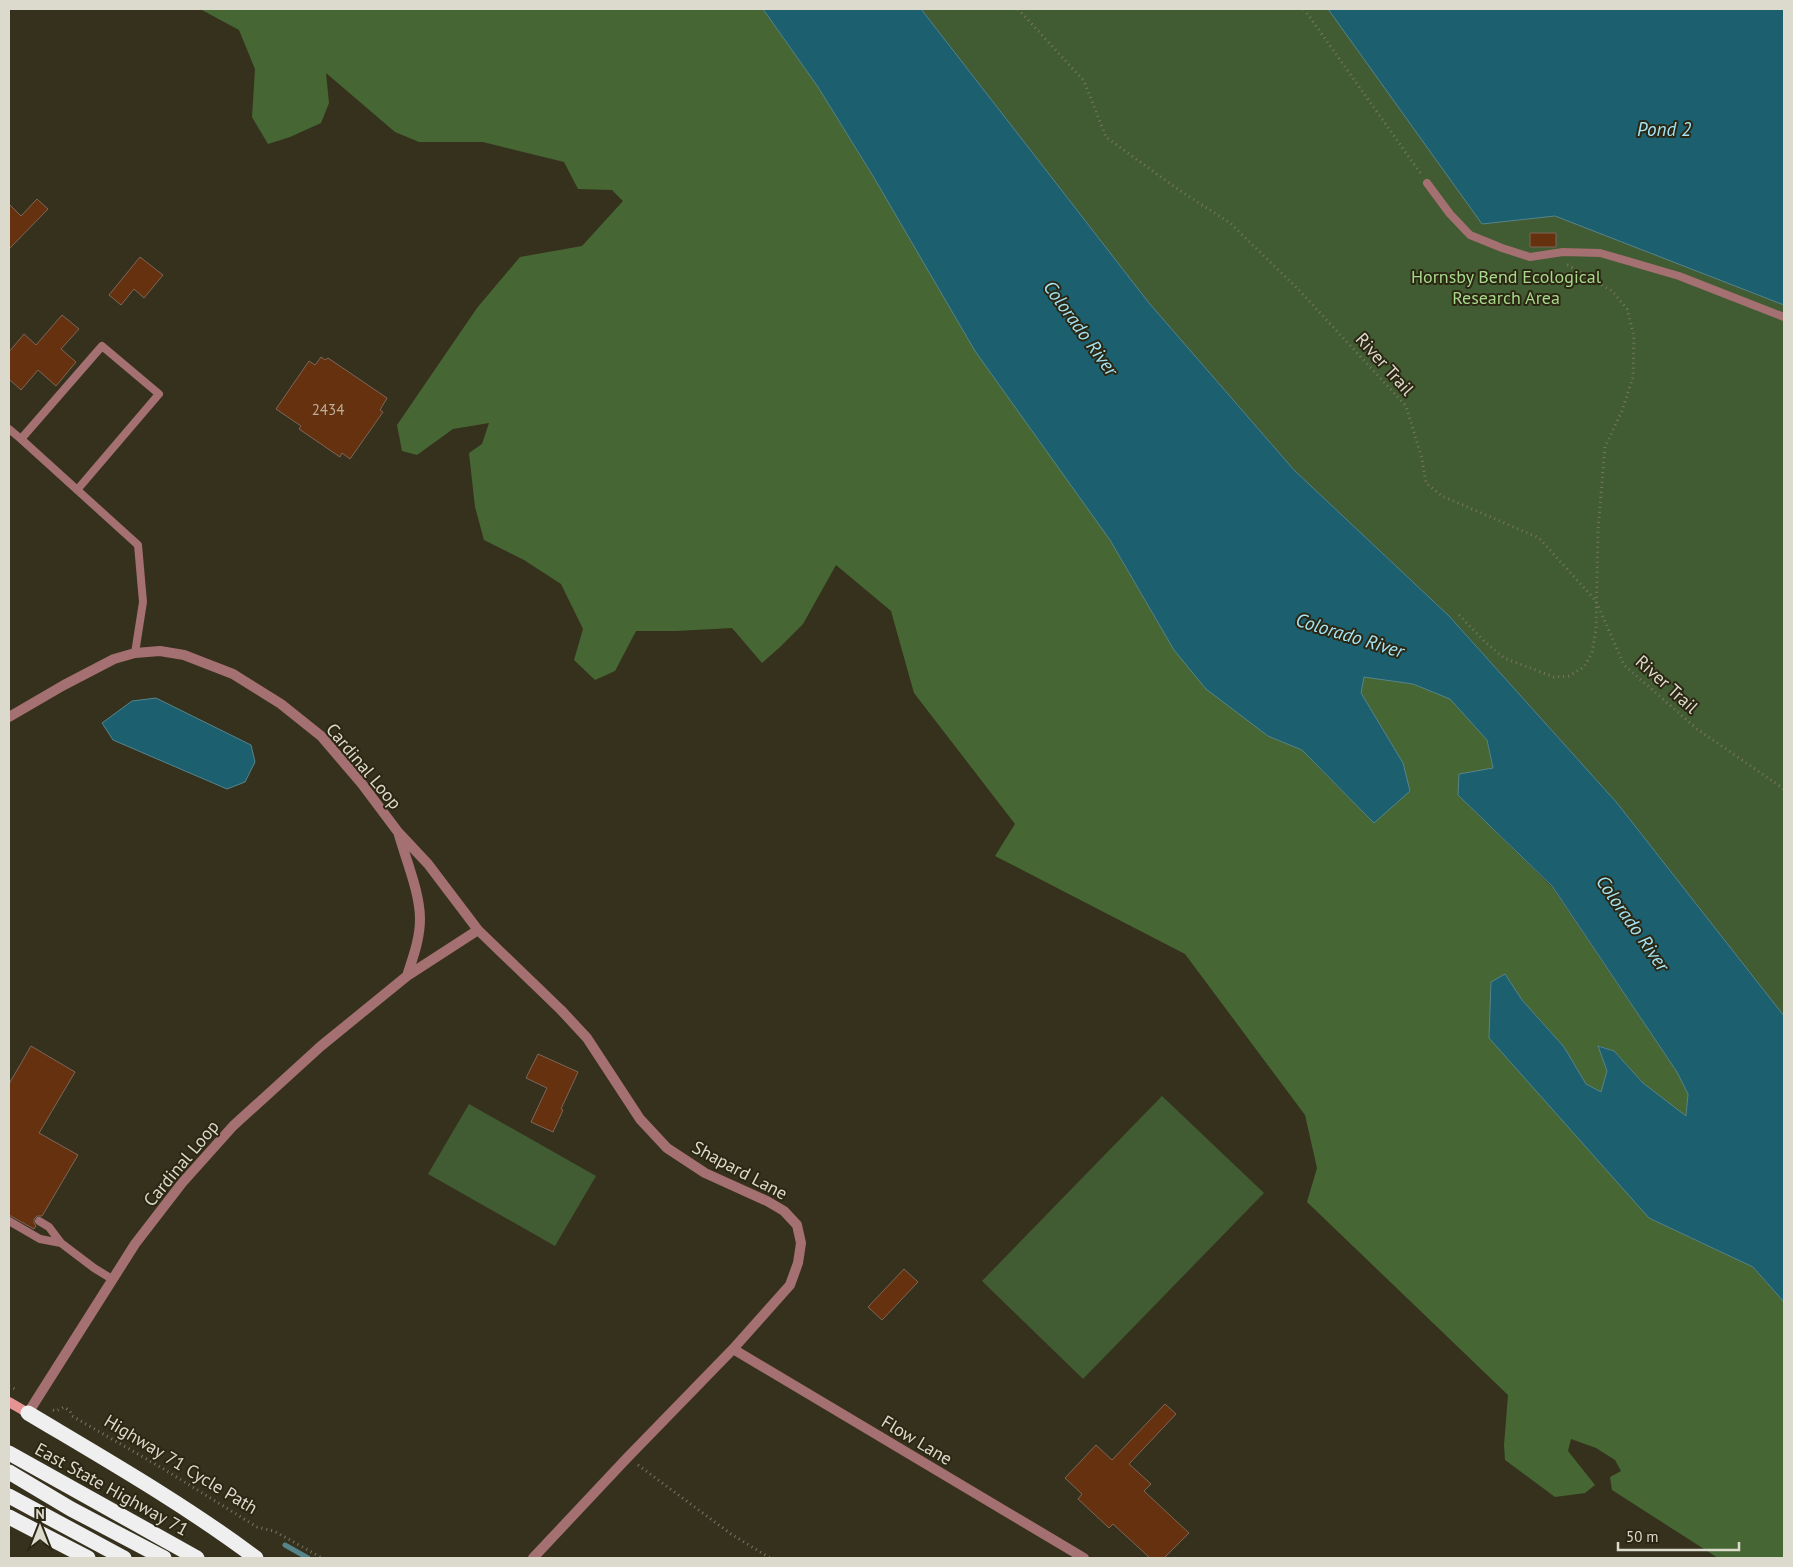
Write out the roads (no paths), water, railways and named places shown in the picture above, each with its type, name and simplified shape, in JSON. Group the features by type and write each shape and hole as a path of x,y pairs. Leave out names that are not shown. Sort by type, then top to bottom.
{"highway":[{"path":"28,1413 218,1529 256,1558"},
{"name":"East State Highway 71","path":"9,1453 197,1558"},
{"path":"9,1472 72,1509 164,1558"},
{"path":"9,1496 124,1558"},
{"path":"9,1517 88,1558"}],"street":[{"name":"Cardinal Loop","path":"9,718 64,685 114,659 135,653 160,651 184,655 233,674 281,704 321,736 362,784 398,832 428,864 478,930 407,976 321,1046 233,1126 182,1183 135,1244 28,1413"},
{"name":"Cardinal Loop","path":"398,832 416,894 420,918 418,942 407,976"},
{"name":"Shapard Lane","path":"478,930 561,1010 587,1038 640,1119 667,1148 705,1173 767,1201 784,1211 797,1225 801,1243 798,1263 790,1285 733,1349 627,1458 534,1558"},
{"name":"Flow Lane","path":"733,1349 1084,1558"},
{"path":"9,1402 28,1413"}],"lane":[{"path":"1427,183 1450,214 1470,236 1530,257 1563,252 1600,253 1679,276 1784,317"},
{"path":"21,439 102,346 158,394 77,490"},
{"path":"9,429 138,546 143,602 135,653"},
{"path":"9,1220 40,1239 61,1243"},
{"path":"39,1221 49,1227 61,1243 112,1279"}],"water":[{"name":"Colorado River","path":"763,9 921,9 1149,303 1294,470 1449,616 1617,803 1784,1016 1784,1302 1753,1267 1649,1218 1489,1038 1491,982 1505,974 1522,1000 1564,1047 1586,1084 1601,1092 1607,1071 1598,1046 1614,1051 1643,1083 1686,1116 1688,1094 1677,1072 1552,886 1458,795 1459,774 1493,768 1487,740 1450,699 1413,684 1364,677 1361,693 1403,763 1410,791 1374,823 1302,750 1268,736 1206,689 1174,650 1110,540 975,351 873,176 818,87"},
{"name":"Pond 2","path":"1328,9 1784,9 1784,305 1555,216 1482,224"},
{"path":"156,698 251,745 255,762 245,782 227,789 113,740 102,723 132,701"}],"waterway":[{"path":"285,1545 308,1558"}],"park label":[{"name":"Hornsby Bend Ecological Research Area","path":"1506,286"}]}
